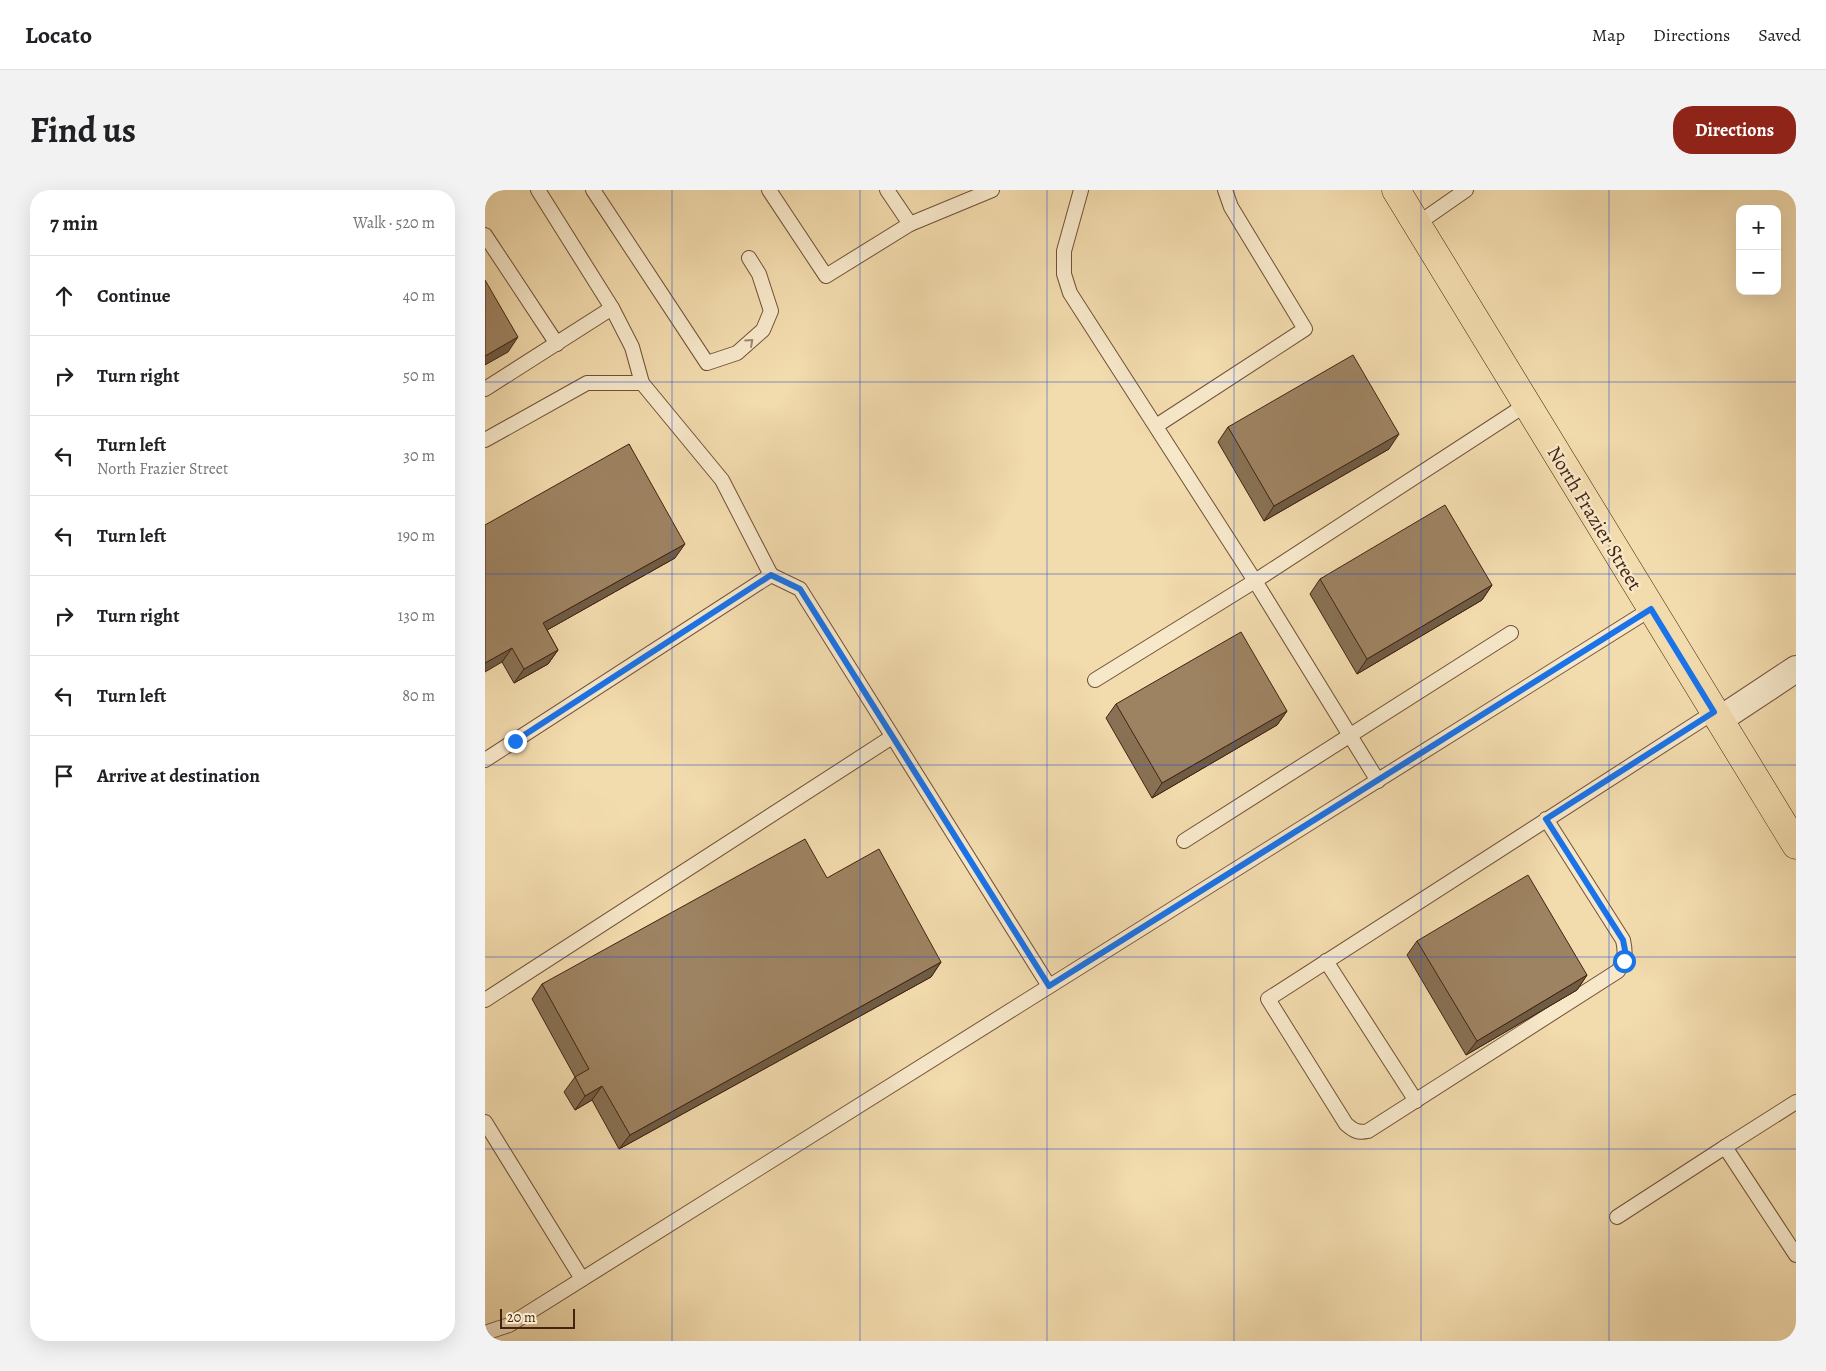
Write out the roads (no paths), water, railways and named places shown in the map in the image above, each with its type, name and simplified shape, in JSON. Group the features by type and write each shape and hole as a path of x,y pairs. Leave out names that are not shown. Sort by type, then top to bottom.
{"main road":[{"name":"North Frazier Street","path":"1396,190 1796,844"}],"street":[{"path":"1716,716 1796,669"}],"lane":[{"path":"537,190 612,308 632,347 642,383 722,480 771,575 800,589 1049,986"},
{"path":"593,190 707,363 737,353 763,330 771,311 759,274 749,258"},
{"path":"769,190 826,276 910,224 992,190"},
{"path":"887,190 910,224"},
{"path":"1081,190 1064,251 1064,274 1070,293 1255,581 1378,781"},
{"path":"1155,426 1305,329 1231,206 1225,190"},
{"path":"1417,224 1466,190"},
{"path":"485,235 557,344"},
{"path":"485,389 612,308"},
{"path":"485,440 587,383 642,383"},
{"path":"1095,680 1255,581 1527,404"},
{"path":"485,760 771,575"},
{"path":"485,1333 509,1325 1651,609"},
{"path":"1184,841 1511,633"},
{"path":"1546,819 1623,940 1625,950 1624,961 1618,971 1368,1131 1359,1133 1353,1131 1346,1124 1267,998 1546,819 1716,716"},
{"path":"485,1000 893,737"},
{"path":"1326,961 1416,1101"},
{"path":"1617,1216 1796,1102"},
{"path":"485,1122 582,1279"},
{"path":"1725,1147 1796,1255"}]}
